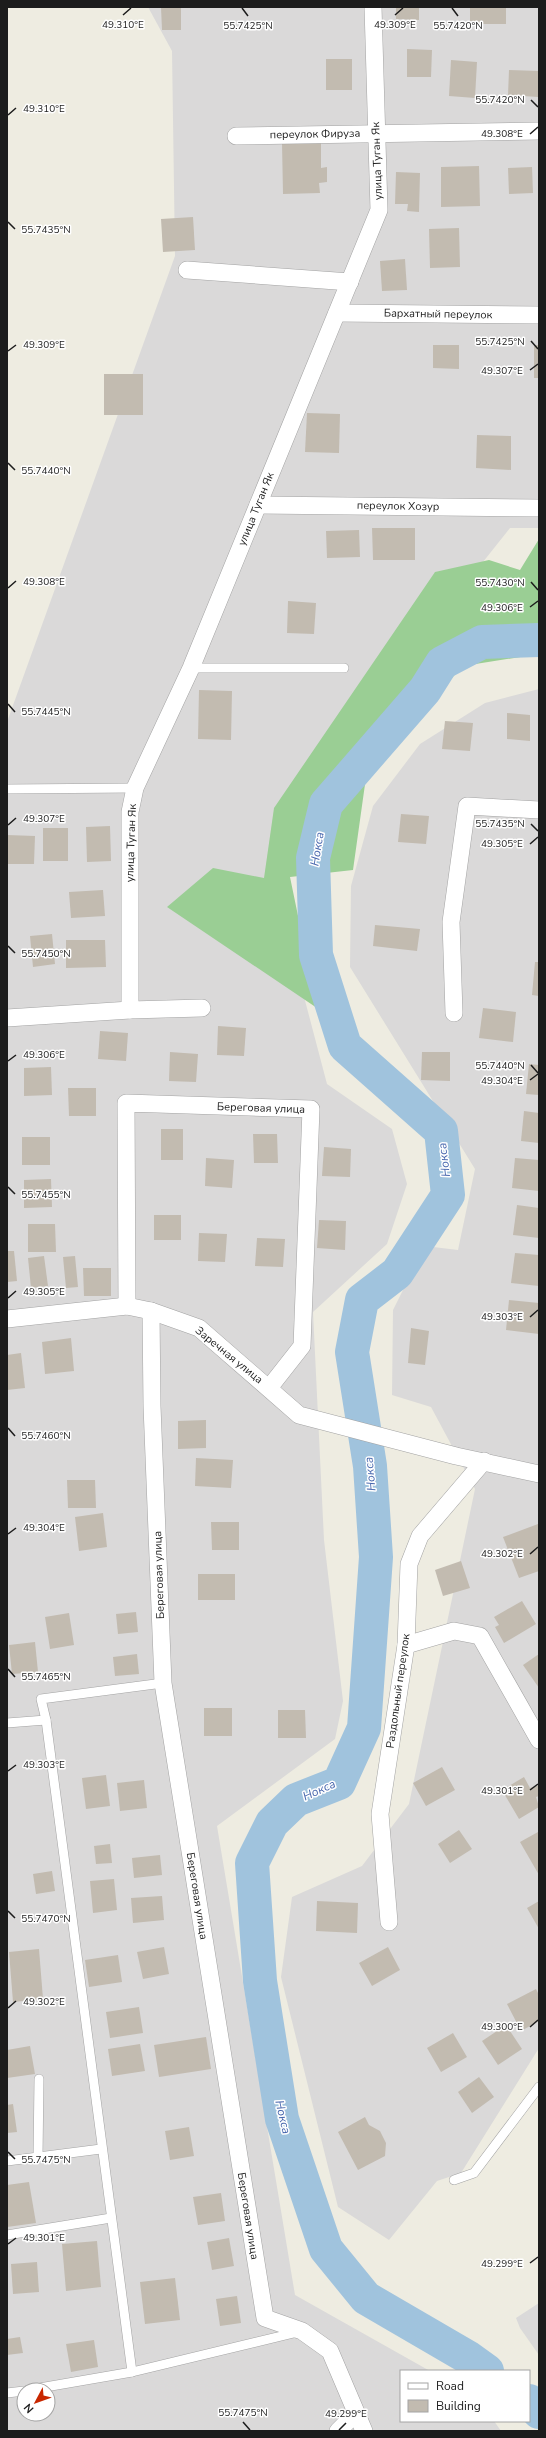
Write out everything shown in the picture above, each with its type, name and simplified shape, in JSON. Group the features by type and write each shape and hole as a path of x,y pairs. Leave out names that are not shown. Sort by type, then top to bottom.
{"street":[{"name":"улица Туган Як","path":"130,1010 130,812 135,788 191,668 379,210 373,7"},
{"name":"переулок Фируза","path":"236,136 539,131"},
{"path":"187,270 350,282"},
{"name":"Бархатный переулок","path":"337,313 539,315"},
{"name":"переулок Хозур","path":"258,505 539,508"},
{"path":"454,1013 451,922 467,806 539,810"},
{"path":"7,1018 130,1010 202,1008"},
{"name":"Береговая улица","path":"127,1306 126,1102 310,1109 302,1346 269,1388"},
{"name":"Заречная улица","path":"7,1319 127,1306 151,1310 199,1328 299,1415 456,1456 484,1461"},
{"name":"Береговая улица","path":"151,1310 152,1406 163,1683 265,2318 302,2331 330,2351 364,2431"},
{"path":"484,1461 539,1474"},
{"name":"Раздольный переулок","path":"389,1922 380,1814 406,1645 409,1564 420,1536 484,1461"},
{"path":"406,1645 454,1631 480,1636 539,1740"},
{"path":"338,2431 356,2414"}],"lane":[{"path":"191,668 344,668"},
{"path":"7,789 135,788"},
{"path":"132,2372 101,2149 46,1720 41,1699 163,1683"},
{"path":"7,1723 46,1720"},
{"path":"38,2157 39,2079"},
{"path":"454,2180 474,2173 539,2087"},
{"path":"7,2161 101,2149"},
{"path":"7,2235 111,2218"},
{"path":"56,2385 132,2372 302,2331"}],"shaded area":[{"path":"148,7 539,7 539,528 510,528 285,811 278,898 327,1084 392,1129 407,1184 387,1244 313,1312 324,1540 343,1701 335,1739 217,1826 295,2295 428,2370 400,2370 400,2422 495,2422 501,2431 7,2431 7,722 175,256 172,51"},
{"path":"539,689 539,2048 461,2173 437,2181 389,2240 338,2207 281,1977 292,1897 362,1866 409,1804 475,1489 431,1407 392,1395 393,1310 425,1246 458,1250 475,1169 350,967 351,886 373,806 420,744 485,703"},
{"path":"539,2303 539,2355 520,2328 516,2318"}],"green space":[{"path":"539,539 539,654 463,666 367,770 353,870 290,877 317,1008 167,907 213,868 264,878 274,808 435,572 489,560 520,570"}],"building":[{"path":"161,7 181,7 181,30 162,30"},
{"path":"396,7 419,7 419,20 396,19"},
{"path":"470,7 506,7 506,24 470,24"},
{"path":"407,49 432,50 431,77 407,77"},
{"path":"326,59 352,59 352,90 326,90"},
{"path":"451,60 477,62 475,98 449,96"},
{"path":"509,70 539,71 538,97 508,95"},
{"path":"321,142 321,168 327,167 327,182 319,183 320,193 283,194 282,143"},
{"path":"479,166 480,206 441,207 441,167"},
{"path":"532,167 533,193 509,194 508,168"},
{"path":"396,172 420,173 419,212 407,211 408,204 395,204"},
{"path":"193,217 195,250 163,252 161,219"},
{"path":"459,228 460,267 430,268 429,229"},
{"path":"405,259 407,290 382,291 380,261"},
{"path":"433,345 459,345 459,369 433,368"},
{"path":"534,345 539,345 539,378 534,378"},
{"path":"104,374 143,374 143,415 104,415"},
{"path":"307,413 340,414 339,453 305,452"},
{"path":"477,435 511,436 511,470 476,468"},
{"path":"372,528 415,528 415,560 373,560"},
{"path":"359,530 360,557 327,558 326,531"},
{"path":"288,601 316,603 314,634 287,633"},
{"path":"199,690 232,691 231,740 198,739"},
{"path":"507,713 530,715 530,741 507,739"},
{"path":"445,721 473,723 470,751 442,749"},
{"path":"401,814 429,816 426,844 398,842"},
{"path":"110,826 111,861 87,862 86,827"},
{"path":"43,828 68,828 68,861 43,861"},
{"path":"7,835 35,836 34,864 7,864"},
{"path":"103,890 105,916 71,918 69,892"},
{"path":"375,925 420,929 417,951 373,946"},
{"path":"52,934 55,964 33,967 30,936"},
{"path":"66,940 105,940 106,967 66,968"},
{"path":"535,962 539,962 539,996 532,995"},
{"path":"483,1008 516,1012 513,1042 479,1038"},
{"path":"218,1026 246,1028 244,1056 217,1055"},
{"path":"100,1031 128,1033 126,1061 98,1059"},
{"path":"170,1052 198,1054 196,1082 169,1081"},
{"path":"422,1052 450,1052 450,1081 421,1080"},
{"path":"529,1064 539,1065 539,1095 526,1094"},
{"path":"51,1067 52,1095 24,1096 24,1068"},
{"path":"68,1088 96,1088 96,1116 69,1116"},
{"path":"524,1111 539,1113 539,1143 521,1141"},
{"path":"161,1129 183,1129 183,1160 161,1160"},
{"path":"253,1134 277,1134 278,1163 254,1163"},
{"path":"22,1137 50,1137 50,1165 22,1165"},
{"path":"324,1147 351,1149 350,1177 322,1176"},
{"path":"206,1158 234,1160 232,1188 205,1186"},
{"path":"515,1158 539,1160 539,1191 512,1188"},
{"path":"51,1179 52,1207 24,1208 24,1180"},
{"path":"517,1205 539,1208 539,1238 513,1235"},
{"path":"154,1215 181,1215 181,1240 154,1240"},
{"path":"319,1220 346,1221 345,1250 317,1248"},
{"path":"28,1224 55,1224 56,1252 28,1252"},
{"path":"199,1233 227,1234 225,1262 198,1261"},
{"path":"257,1238 285,1239 283,1267 255,1266"},
{"path":"7,1251 14,1251 17,1281 7,1282"},
{"path":"515,1253 539,1255 539,1286 511,1283"},
{"path":"44,1256 48,1286 31,1288 28,1258"},
{"path":"75,1256 78,1287 66,1288 63,1257"},
{"path":"83,1268 111,1268 111,1296 84,1296"},
{"path":"509,1300 539,1303 539,1334 506,1330"},
{"path":"411,1328 429,1331 425,1365 408,1363"},
{"path":"71,1338 74,1371 45,1374 42,1342"},
{"path":"21,1353 25,1388 7,1390 7,1355"},
{"path":"206,1420 206,1448 178,1449 178,1421"},
{"path":"196,1458 233,1460 231,1488 195,1486"},
{"path":"67,1480 95,1480 96,1508 68,1508"},
{"path":"103,1513 107,1547 79,1551 75,1517"},
{"path":"211,1522 239,1522 239,1550 212,1550"},
{"path":"538,1524 539,1571 519,1578 503,1537"},
{"path":"461,1561 470,1588 443,1596 435,1570"},
{"path":"198,1574 235,1574 235,1600 198,1600"},
{"path":"522,1601 536,1624 504,1643 495,1627 499,1625 494,1617"},
{"path":"136,1612 138,1632 118,1634 116,1614"},
{"path":"69,1613 74,1645 50,1649 45,1617"},
{"path":"35,1642 38,1672 12,1674 9,1645"},
{"path":"137,1654 139,1674 115,1676 113,1657"},
{"path":"539,1654 539,1688 523,1665"},
{"path":"204,1708 232,1708 232,1736 204,1736"},
{"path":"278,1710 305,1710 306,1738 278,1738"},
{"path":"442,1767 455,1790 426,1806 413,1783"},
{"path":"106,1775 110,1806 86,1809 82,1778"},
{"path":"524,1777 530,1788 537,1785 539,1788 539,1796 536,1797 539,1807 519,1819 502,1790"},
{"path":"144,1780 147,1808 120,1811 117,1783"},
{"path":"459,1830 472,1849 450,1863 438,1844"},
{"path":"538,1832 539,1834 539,1875 520,1842"},
{"path":"110,1844 112,1863 96,1864 94,1846"},
{"path":"160,1855 162,1875 134,1878 132,1858"},
{"path":"52,1871 55,1891 36,1894 33,1874"},
{"path":"114,1879 117,1910 93,1913 90,1881"},
{"path":"162,1896 164,1920 133,1923 131,1898"},
{"path":"317,1901 358,1903 357,1933 316,1931"},
{"path":"539,1901 539,1929 527,1908"},
{"path":"164,1947 169,1974 143,1979 137,1952"},
{"path":"388,1947 400,1970 372,1986 359,1963"},
{"path":"39,1949 43,1999 13,2002 9,1952"},
{"path":"118,1955 122,1982 89,1987 85,1960"},
{"path":"536,1989 539,1995 539,2021 521,2031 507,2004"},
{"path":"139,2007 143,2033 110,2038 106,2012"},
{"path":"506,2025 522,2049 498,2065 482,2041"},
{"path":"453,2033 467,2057 441,2072 427,2048"},
{"path":"206,2037 211,2069 159,2077 154,2045"},
{"path":"140,2044 145,2071 112,2076 108,2049"},
{"path":"30,2046 35,2074 7,2078 7,2050"},
{"path":"479,2077 494,2097 472,2113 458,2092"},
{"path":"13,2104 17,2132 7,2133 7,2105"},
{"path":"365,2117 369,2125 380,2131 386,2143 385,2156 358,2170 338,2132"},
{"path":"189,2127 194,2156 170,2160 165,2131"},
{"path":"29,2182 36,2223 7,2227 7,2185"},
{"path":"221,2193 225,2221 198,2225 193,2197"},
{"path":"229,2238 234,2266 212,2270 207,2242"},
{"path":"97,2241 101,2287 66,2291 62,2244"},
{"path":"37,2262 39,2292 13,2294 11,2264"},
{"path":"175,2278 180,2320 145,2324 140,2282"},
{"path":"237,2296 241,2323 220,2326 216,2299"},
{"path":"20,2337 23,2353 7,2355 7,2339"},
{"path":"94,2340 98,2367 71,2372 66,2344"}],"waterway":[{"name":"Нокса","path":"486,2370 469,2358 366,2298 326,2249 282,2119 260,1981 252,1863 272,1823 296,1800 339,1783 364,1728 376,1557 370,1466 352,1352 362,1300 397,1273 448,1195 441,1131 345,1046 316,955 313,858 326,804 425,690 442,663 482,642 539,640"},
{"name":"Нокса","path":"530,2402 539,2412"}]}
